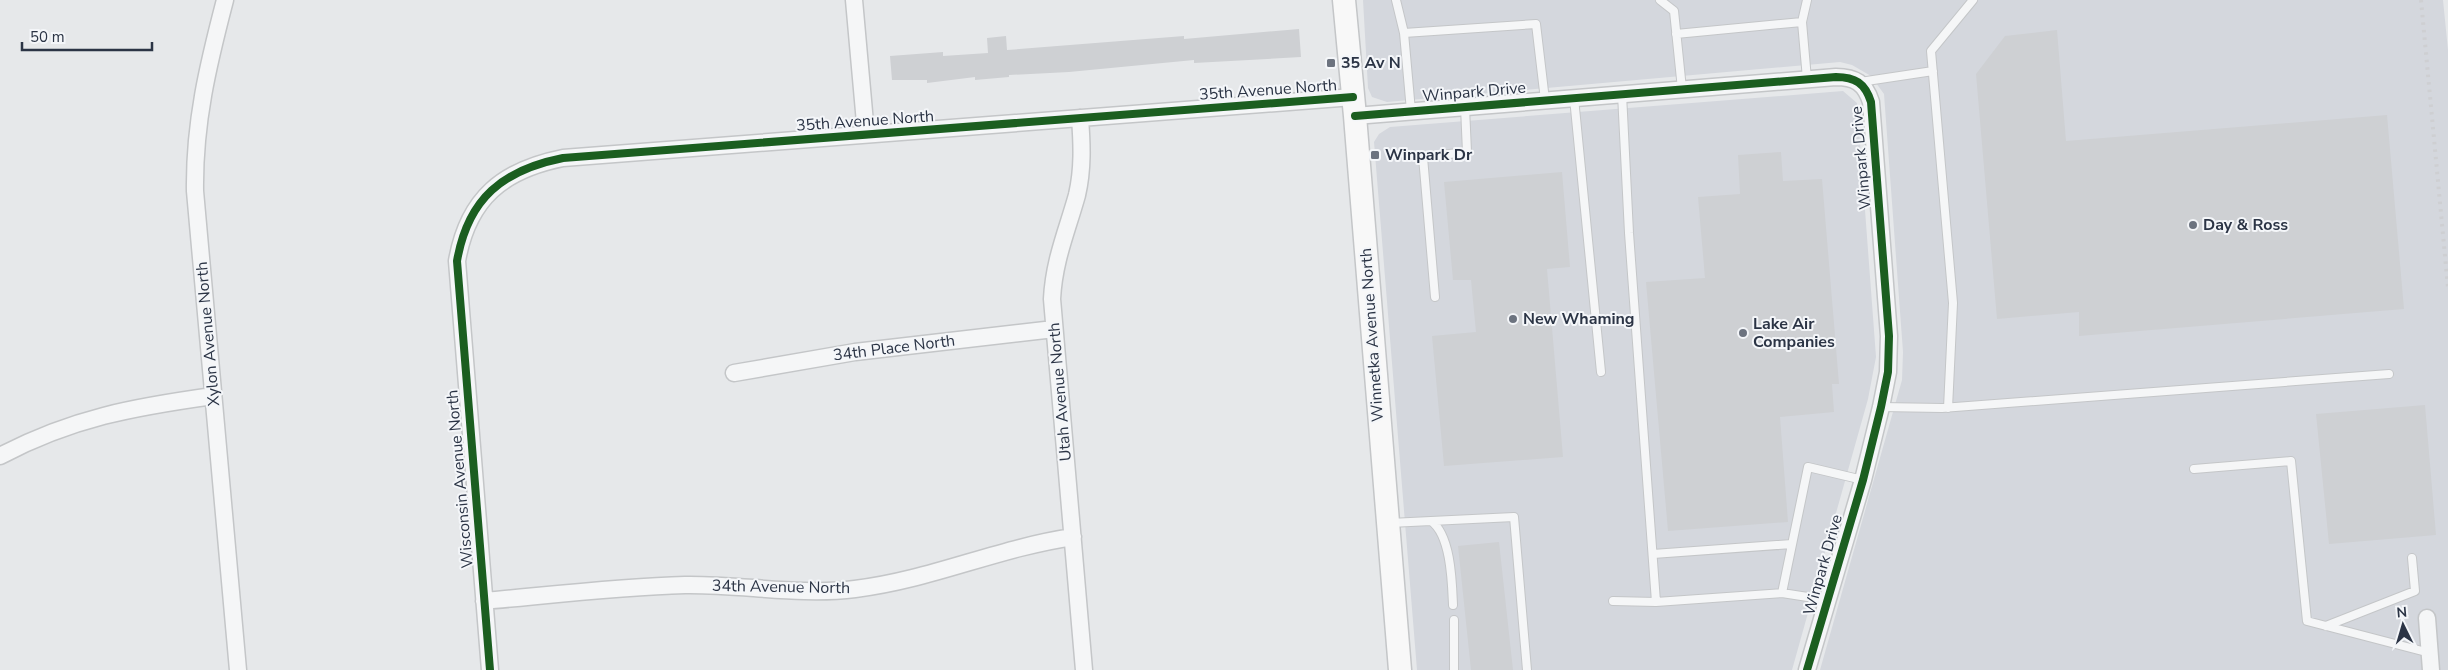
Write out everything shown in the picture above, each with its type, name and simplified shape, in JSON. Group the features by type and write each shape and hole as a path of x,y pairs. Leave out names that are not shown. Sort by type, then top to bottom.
{"main road":[{"name":"Winnetka Avenue North","path":"1344,0 1400,670"}],"street":[{"name":"Xylon Avenue North","path":"225,0 204,83 194,150 195,191 238,670"},
{"path":"854,0 866,134"},
{"name":"Winpark Drive","path":"1354,106 1411,111 1849,77 1860,82 1867,90 1871,102 1889,336 1888,372 1862,480 1807,670"},
{"name":"35th Avenue North","path":"457,286 457,261 461,238 471,216 486,197 507,177 534,164 563,158 1080,118 1354,106"},
{"name":"Utah Avenue North","path":"1080,118 1083,155 1077,193 1053,275 1054,329 1084,670"},
{"name":"Wisconsin Avenue North","path":"457,286 490,670"},
{"name":"34th Place North","path":"734,372 855,352 1054,329"},
{"path":"0,456 56,429 107,413 213,396"},
{"name":"34th Avenue North","path":"484,601 684,585 808,591 854,589 897,582 997,552 1039,542 1073,537"},
{"path":"2427,618 2431,670"}],"lane":[{"path":"1396,0 1404,33 1411,111"},
{"path":"1660,0 1674,11 1682,89"},
{"path":"1807,0 1802,22 1807,79"},
{"path":"1948,408 1953,303 1931,52 1973,0"},
{"path":"1676,34 1802,22"},
{"path":"1404,33 1536,24 1545,100"},
{"path":"1860,82 1932,71"},
{"path":"1622,94 1629,233 1656,602"},
{"path":"1574,98 1602,372"},
{"path":"1435,297 1423,157 1468,152 1465,107"},
{"path":"1881,407 1948,408 2389,374"},
{"path":"2194,469 2291,461 2308,621 2430,653"},
{"path":"1782,593 1808,467 1862,480"},
{"path":"1388,523 1514,517 1527,670"},
{"path":"1431,521 1442,532 1451,571 1453,605"},
{"path":"1653,554 1792,544"},
{"path":"2326,626 2415,591 2412,558"},
{"path":"1613,601 1656,602 1782,593 1827,600"},
{"path":"1454,620 1454,670"}],"shaded area":[{"path":"1363,0 2443,0 2448,50 2448,670 1820,670 1902,380 1903,352 1884,94 1871,76 1852,65 1840,62 1387,102 1372,97 1368,88"},
{"path":"1843,91 1857,103 1876,357 1868,399 1792,670 1417,670 1374,142 1379,134 1390,127"}],"building":[{"path":"1299,29 1301,57 1194,63 1194,60 1069,72 1009,75 1009,77 975,80 975,77 927,83 927,80 892,80 890,56 943,52 943,56 988,53 987,38 1006,36 1007,50 1184,36 1184,39"},
{"name":"Day & Ross","path":"2057,30 2066,141 2387,115 2404,309 2079,336 2079,312 1997,319 1976,74 2005,36"},
{"name":"Lake Air Companies","path":"1781,152 1783,181 1822,179 1839,384 1832,384 1834,412 1780,417 1788,522 1668,531 1646,282 1705,278 1698,197 1740,194 1738,155"},
{"name":"New Whaming","path":"1562,172 1570,267 1547,269 1563,457 1444,466 1432,336 1476,332 1471,280 1453,280 1444,182"},
{"path":"2425,405 2436,535 2329,544 2316,414"},
{"path":"1499,542 1513,670 1471,670 1458,546"}],"railway":[{"path":"2421,0 2448,288"}],"cycle path":[{"path":"1355,116 1836,77 1854,80 1866,90 1871,102 1889,336 1888,372 1863,480 1807,670"},
{"path":"490,670 457,261 462,239 470,220 492,190 506,179 523,170 563,158 1353,97"}],"place":[{"name":"35 Av N","path":"1331,63"},
{"name":"Winpark Dr","path":"1375,155"},
{"name":"Day & Ross","path":"2193,225"},
{"name":"New Whaming","path":"1513,319"},
{"name":"Lake Air Companies","path":"1743,333"}]}
